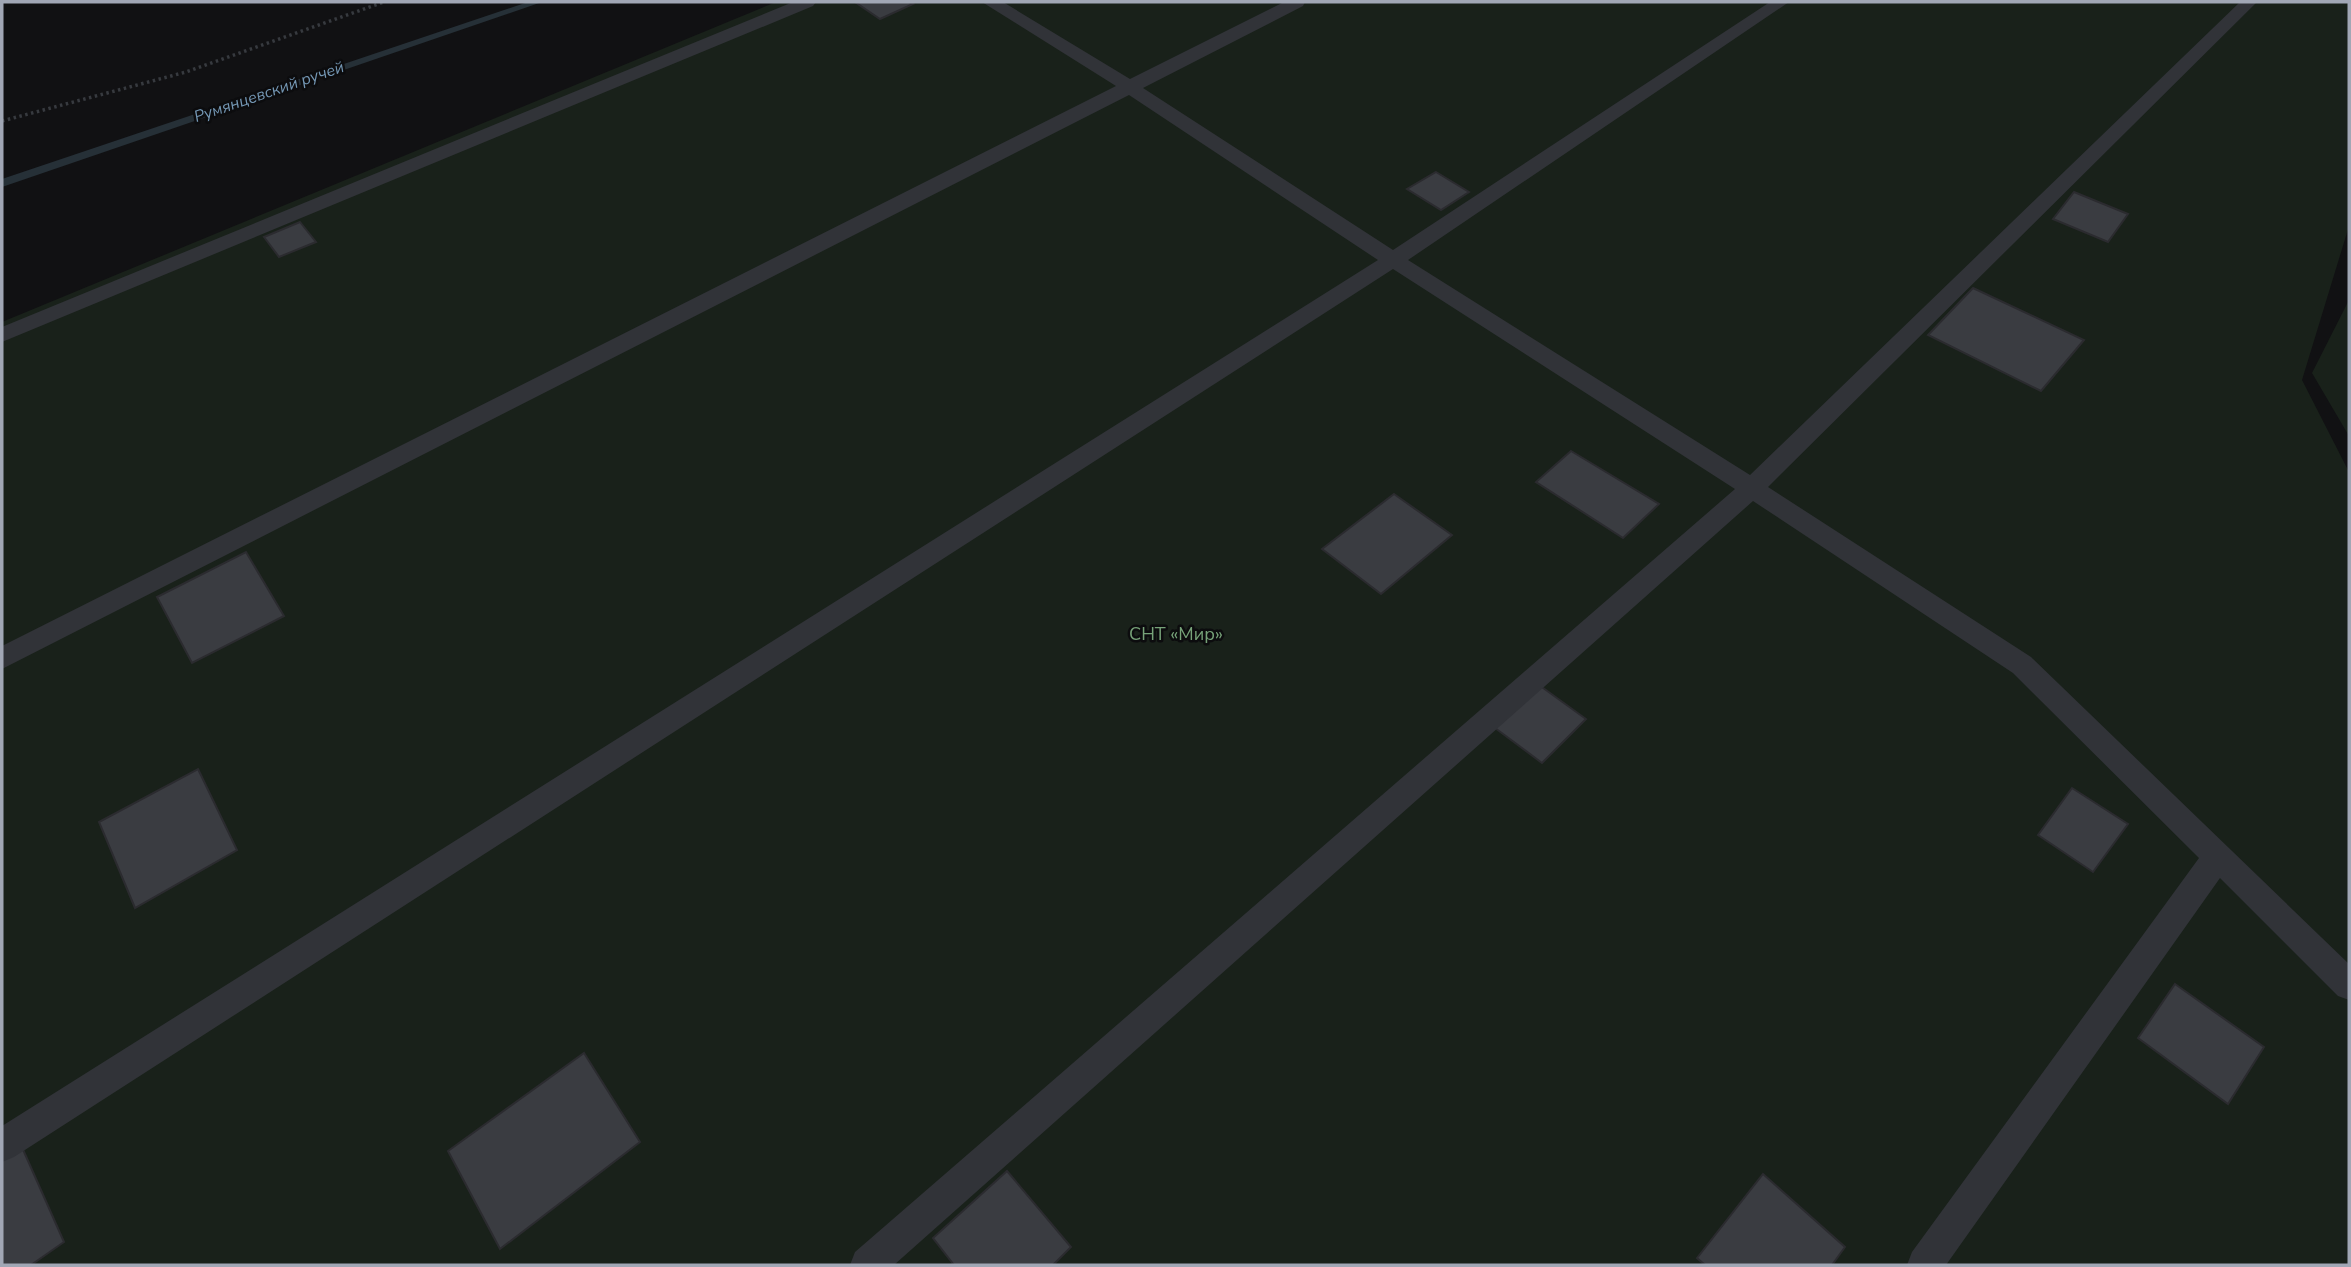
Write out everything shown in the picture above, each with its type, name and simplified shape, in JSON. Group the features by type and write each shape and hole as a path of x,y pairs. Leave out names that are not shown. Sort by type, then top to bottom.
{"lane":[{"path":"2,335 807,2"},
{"path":"991,2 1130,88 1393,261 1752,488 2022,665 2349,985"},
{"path":"2,658 1297,2"},
{"path":"2,1145 1393,261 1781,2"},
{"path":"868,1265 1752,488 2249,2"},
{"path":"1925,1265 2219,855"}],"path":[{"path":"2,121 186,72 384,2"}],"green space":[{"name":"СНТ «Мир»","path":"776,2 2349,2 2349,226 2302,380 2349,472 2349,1265 2,1265 2,322"},
{"path":"2349,300 2349,436 2312,373"}],"building":[{"path":"855,2 909,2 913,4 880,19"},
{"path":"1436,172 1469,192 1441,210 1407,189"},
{"path":"2074,192 2128,214 2108,242 2053,219"},
{"path":"300,222 316,242 279,257 264,237"},
{"path":"1973,288 2084,340 2041,391 1928,335"},
{"path":"1571,451 1659,504 1623,538 1536,482"},
{"path":"1394,494 1452,535 1381,594 1322,549"},
{"path":"246,552 284,616 192,663 157,597"},
{"path":"1539,685 1586,719 1542,763 1495,728"},
{"path":"198,769 237,850 135,908 99,822"},
{"path":"2072,788 2128,824 2093,872 2038,835"},
{"path":"2175,984 2264,1047 2228,1104 2138,1038"},
{"path":"584,1053 640,1142 500,1249 448,1151"},
{"path":"21,1145 64,1242 31,1265 2,1265 2,1158"},
{"path":"1007,1171 1071,1247 1053,1265 954,1265 933,1238"},
{"path":"1763,1174 1845,1247 1832,1265 1705,1265 1697,1258"}],"waterway":[{"name":"Румянцевский ручей","path":"2,183 537,2"}]}
